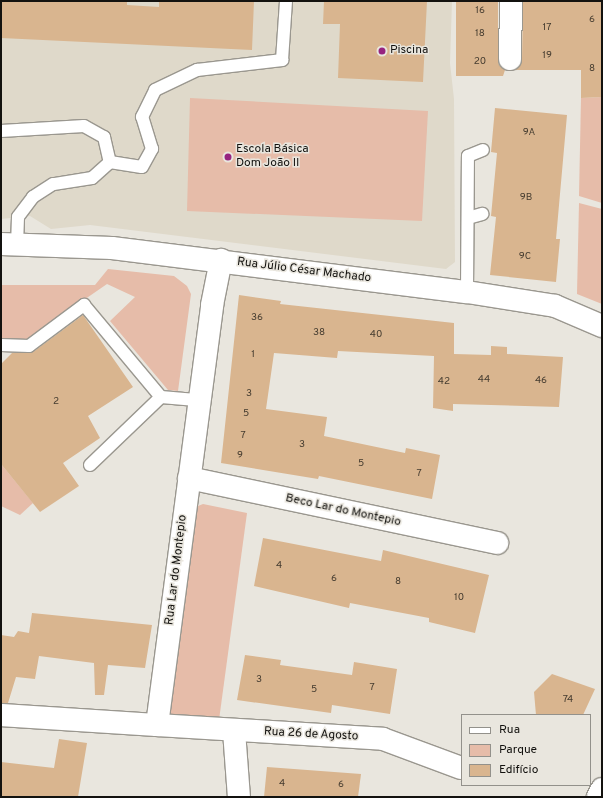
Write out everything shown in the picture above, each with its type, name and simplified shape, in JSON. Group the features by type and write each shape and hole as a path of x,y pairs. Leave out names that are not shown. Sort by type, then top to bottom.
{"street":[{"path":"510,59 511,1"},
{"name":"Rua Júlio César Machado","path":"9,244 112,248 221,260 468,292 555,306 602,326"},
{"name":"Rua Lar do Montepio","path":"157,724 212,305 221,260"},
{"name":"Beco Lar do Montepio","path":"189,478 497,543"},
{"path":"1,715 157,724"},
{"name":"Rua 26 de Agosto","path":"157,724 234,731 383,739 461,768"},
{"path":"234,731 239,797"}],"lane":[{"path":"110,162 142,167 152,149 142,117 155,90 197,70 282,60 286,1"},
{"path":"1,131 84,126 104,137 110,162"},
{"path":"468,292 468,156 483,150"},
{"path":"9,244 18,217 33,197 53,184 92,178 110,162"},
{"path":"468,218 482,214"},
{"path":"1,345 29,346 84,305 161,396 199,400"},
{"path":"90,465 161,396"}],"shaded area":[{"name":"Escola Básica Dom João II","path":"1,1 452,1 450,63 454,99 455,262 446,269 90,225 51,229 30,216 1,219"}],"green space":[{"path":"602,97 602,203 579,196 581,98"},
{"path":"190,98 428,111 422,221 187,211"},
{"path":"579,203 602,209 602,304 577,294"},
{"path":"108,269 174,276 187,286 191,294 178,391 168,390 110,321 135,297 107,284 23,342 1,343 1,285 95,285"},
{"path":"1,464 33,503 20,515 1,506"},
{"path":"203,504 247,513 219,720 170,714 168,705 193,508"}],"building":[{"path":"1,1 127,1 127,5 159,7 159,1 254,1 252,50 1,38"},
{"name":"Piscina","path":"324,1 427,1 423,82 338,78 340,24 323,24"},
{"path":"456,1 498,1 498,59 499,65 505,70 503,76 456,76"},
{"path":"523,1 602,1 602,97 581,98 581,70 515,70 522,59"},
{"path":"495,108 567,115 556,239 560,239 556,282 490,275 496,217 491,216 497,153 491,152"},
{"path":"239,295 281,301 280,304 454,323 454,354 491,355 491,346 507,347 507,354 563,357 559,407 453,404 453,411 433,408 434,356 338,351 337,358 274,353 266,409 327,417 324,436 405,453 406,448 440,455 432,499 319,476 318,479 221,463"},
{"path":"83,315 133,387 88,416 100,438 63,463 79,486 40,512 1,464 1,364 12,353 33,352"},
{"path":"263,538 381,561 383,550 489,575 475,633 429,622 429,618 350,603 349,608 254,586"},
{"path":"32,613 152,625 145,668 108,665 104,695 95,695 94,663 39,656 35,679 16,677 8,703 2,703 1,635 14,637 18,631 29,633"},
{"path":"245,655 281,660 280,665 352,675 354,662 397,669 390,714 332,705 331,713 237,700"},
{"path":"552,674 595,689 583,714 536,714 534,692"},
{"path":"59,739 87,743 78,797 1,797 1,762 54,768"},
{"path":"267,767 361,774 358,797 264,797"}],"place":[{"name":"Piscina","path":"382,51"},
{"name":"Escola Básica Dom João II","path":"228,157"}]}
